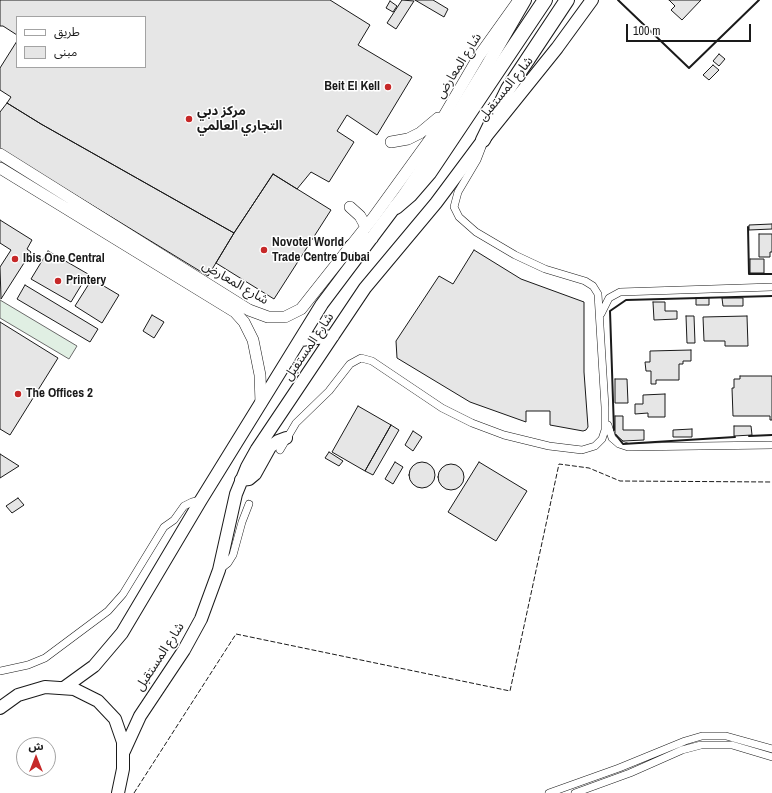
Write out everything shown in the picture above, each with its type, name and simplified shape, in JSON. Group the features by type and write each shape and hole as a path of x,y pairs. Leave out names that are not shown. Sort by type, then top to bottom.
{"highway":[{"path":"396,207 417,188 436,164 545,0"},
{"path":"483,140 508,89 567,0"}],"main road":[{"name":"شارع المستقبل","path":"65,687 94,666 115,644 201,500 334,287 396,207 453,120 524,0"},
{"name":"شارع المستقبل","path":"124,751 134,727 147,704 193,635 208,602 219,570 232,507 241,480 257,449 365,288 436,203 483,140 529,84 592,0"},
{"path":"351,246 363,240 372,238"},
{"path":"301,340 333,336"},
{"path":"241,480 249,479 255,474 270,447 278,441 286,438"},
{"path":"3,703 36,688 65,687 92,696 104,706 119,727 124,751 123,769 118,793"}],"street":[{"name":"شارع المعارض","path":"0,154 249,310 262,316 286,317 301,309 366,227 423,150 479,56 520,0"},
{"path":"391,142 408,138 426,129 454,99"},
{"path":"280,450 296,423 329,391 350,364 361,358 372,361 442,408 472,423 510,437 549,446 582,450 596,446 604,435 605,407 598,294 589,283 545,269 515,255 476,232 459,218 454,207 458,192 477,160 483,140"},
{"name":"شارع المعارض","path":"0,168 235,312 248,328 253,340 260,375 258,408"},
{"path":"350,207 360,216 366,227"},
{"path":"600,316 609,298 620,292 772,287"},
{"path":"605,407 610,434 615,442 628,447 772,445"},
{"path":"0,671 28,665 45,658 108,611 124,594 164,527 174,520 184,506 201,500"},
{"path":"219,570 228,563 233,555 242,522 249,504"},
{"path":"549,793 619,768 684,740 702,736 726,736 772,749"},
{"path":"576,793 630,773 682,750 701,745 732,745 772,757"}],"green space":[{"path":"0,300 77,346 69,359 0,318"}],"building":[{"name":"مركز دبي التجاري العالمي","path":"0,0 330,0 370,25 358,45 412,77 377,135 347,115 337,131 354,142 329,182 311,172 297,189 273,174 234,233 41,124 7,103 11,97 0,90 0,68 16,43 16,68 146,68 146,16 16,16 16,34 3,26 0,26"},
{"path":"402,0 414,1 396,29 387,23"},
{"path":"415,0 433,0 448,9 444,17"},
{"path":"669,0 701,0 682,20 671,10 675,6"},
{"path":"390,1 397,6 393,12 386,8"},
{"path":"719,54 725,59 719,66 713,61"},
{"path":"713,65 719,70 709,80 703,75"},
{"path":"7,103 41,124 234,233 208,276 0,149 0,112"},
{"name":"Novotel World Trade Centre Dubai","path":"273,174 331,210 274,299 216,263"},
{"name":"Ibis One Central","path":"0,220 32,240 27,249 31,252 1,299 0,267 11,250 0,243"},
{"path":"772,224 772,229 749,230 749,225"},
{"path":"759,234 772,234 772,252 770,252 770,257 759,257"},
{"path":"474,250 521,279 584,302 584,372 588,427 586,430 583,431 550,425 550,411 526,411 526,422 470,402 397,358 396,341 439,276 453,284"},
{"path":"48,251 88,274 71,302 31,279"},
{"path":"750,259 764,259 764,273 750,273"},
{"path":"92,279 119,295 102,323 75,306"},
{"path":"25,285 98,329 90,342 17,299"},
{"path":"696,298 709,298 709,305 696,305"},
{"path":"722,298 743,298 743,306 723,306"},
{"path":"653,302 665,302 665,311 677,311 677,319 654,320"},
{"path":"152,315 164,322 154,338 143,331"},
{"path":"686,316 694,316 695,343 687,343"},
{"path":"747,316 748,346 725,346 725,341 704,341 703,317"},
{"name":"The Offices 2","path":"0,322 58,358 10,435 0,429"},
{"path":"691,350 691,361 683,361 683,364 679,364 679,380 656,380 656,384 651,384 651,371 646,371 645,362 650,362 650,351"},
{"path":"740,376 772,376 772,420 770,420 770,416 733,416 732,388 734,388 734,379 740,379"},
{"path":"615,379 627,379 628,403 615,403"},
{"path":"665,394 665,417 648,417 648,413 635,414 635,404 643,404 643,395"},
{"path":"358,406 391,425 365,471 332,452"},
{"path":"615,416 623,416 623,430 644,430 644,440 623,441 615,434"},
{"path":"391,425 399,430 373,475 365,471"},
{"path":"734,426 751,426 752,435 734,436"},
{"path":"692,429 692,437 673,437 673,430"},
{"path":"413,431 422,437 413,451 405,445"},
{"path":"329,452 343,461 339,466 325,458"},
{"path":"0,454 19,466 0,478"},
{"path":"395,462 403,467 393,484 385,479"},
{"path":"422,462 431,466 435,475 431,484 422,488 413,484 409,475 413,466"},
{"path":"479,462 527,491 496,541 448,512"},
{"path":"451,464 460,468 464,477 460,486 451,490 442,486 438,477 442,468"},
{"path":"18,498 24,505 12,513 6,506"}],"fence":[{"path":"134,793 236,634 510,691 559,464 589,468 620,481 772,482"}],"wall":[{"path":"618,0 689,68 759,0"},
{"path":"748,227 749,274 772,274"},
{"path":"614,430 610,311 626,300 772,296"},
{"path":"616,435 623,444 735,437"},
{"path":"749,436 772,435"}],"place":[{"name":"Beit El Kell","path":"388,87"},
{"name":"مركز دبي التجاري العالمي","path":"189,119"},
{"name":"Novotel World Trade Centre Dubai","path":"264,250"},
{"name":"Ibis One Central","path":"15,259"},
{"name":"Printery","path":"58,281"},
{"name":"The Offices 2","path":"18,394"}]}
